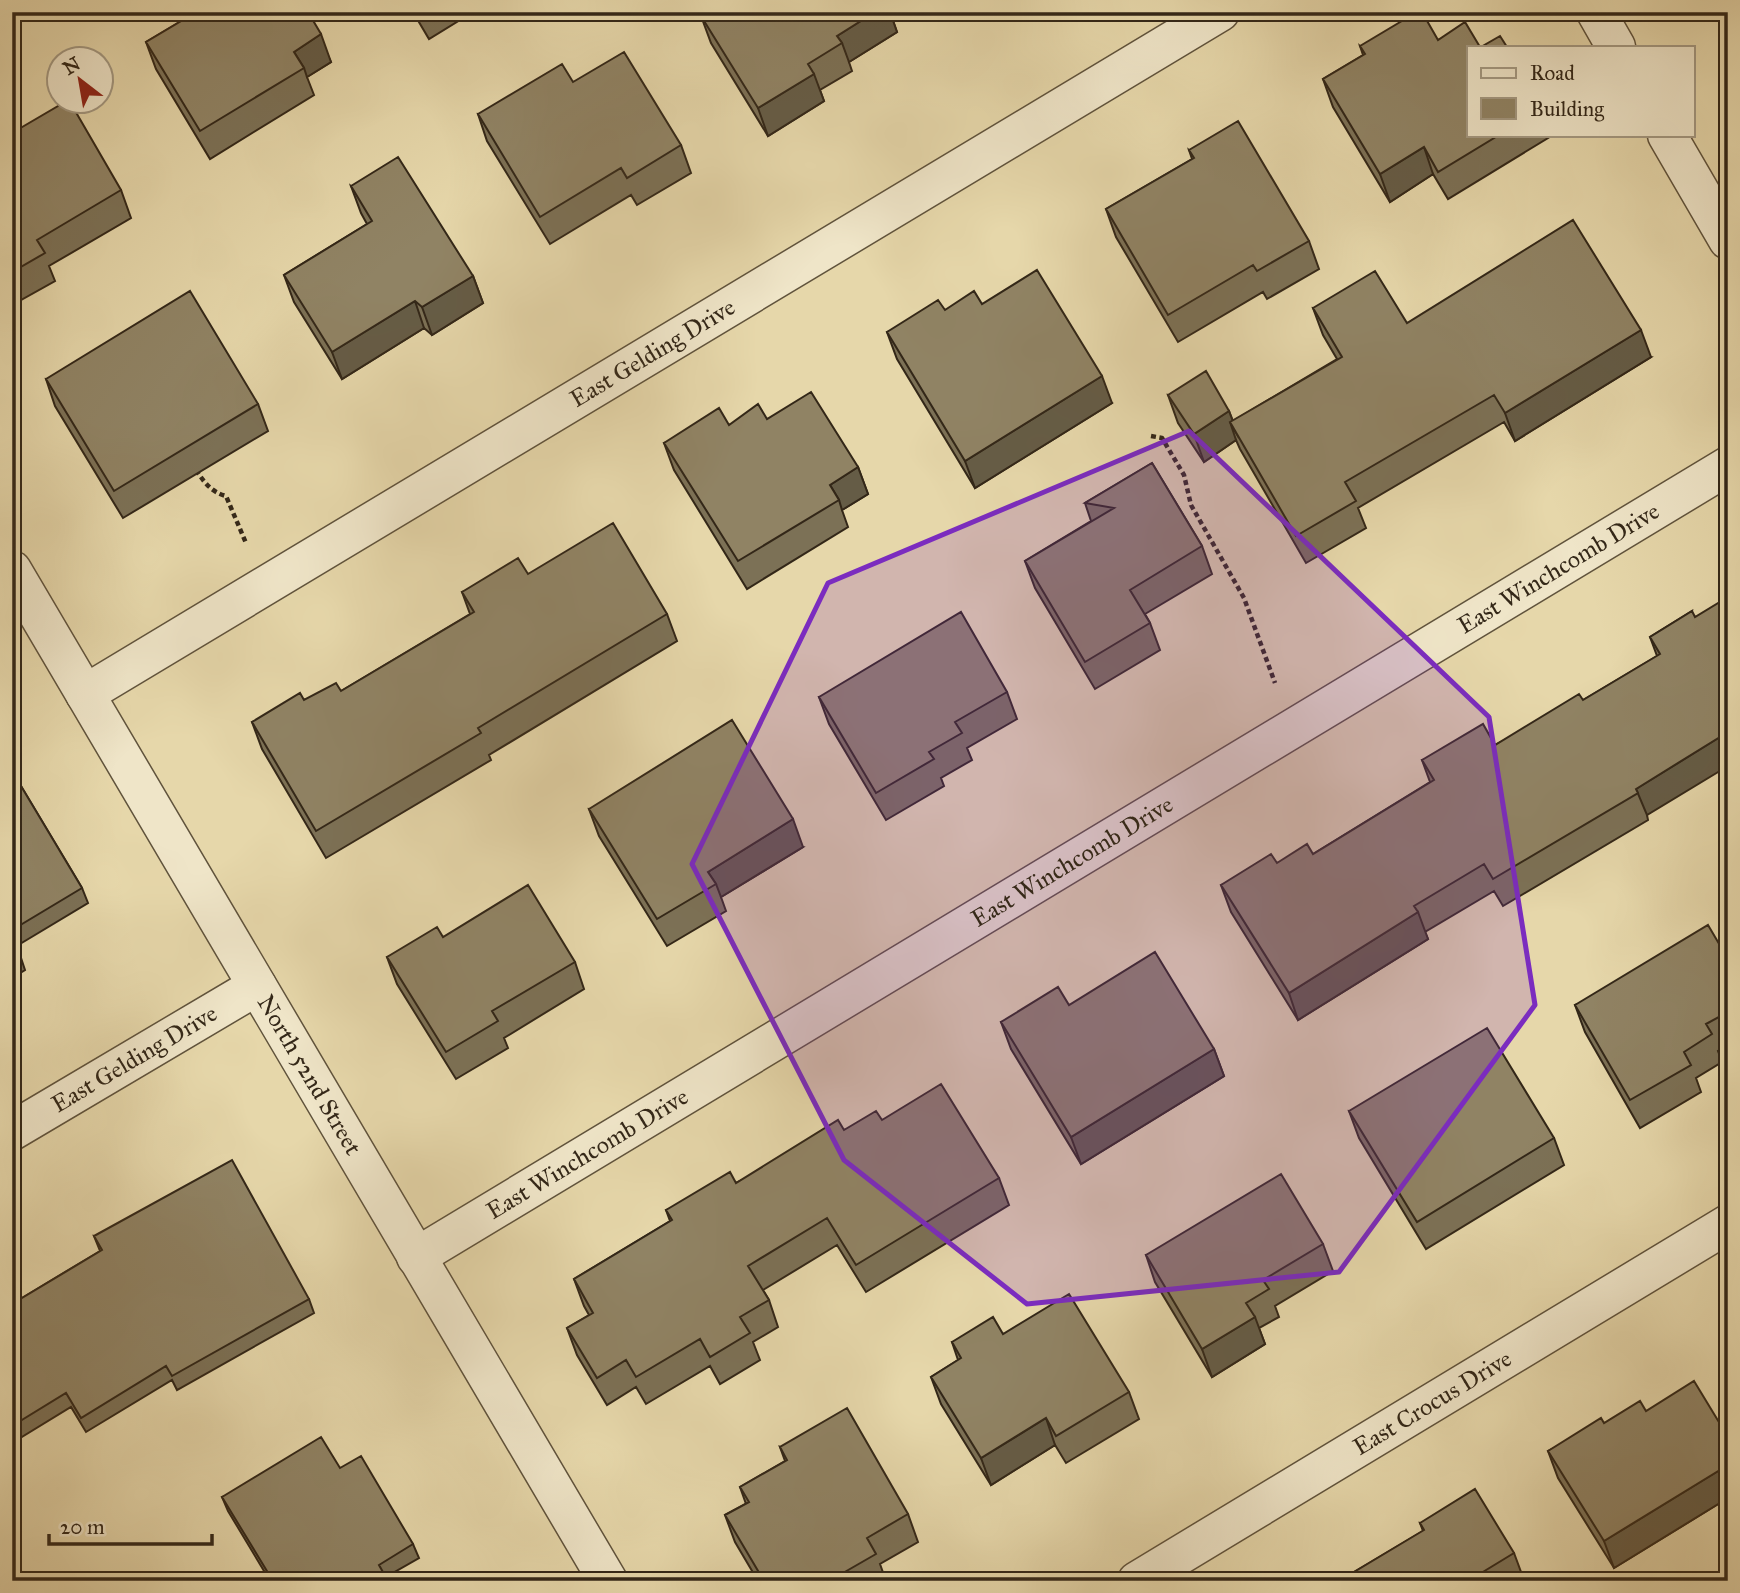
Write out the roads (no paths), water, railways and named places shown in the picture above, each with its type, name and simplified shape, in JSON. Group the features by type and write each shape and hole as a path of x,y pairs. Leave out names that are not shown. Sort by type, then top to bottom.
{"street":[{"name":"East Gelding Drive","path":"85,694 1220,12"},
{"path":"1596,12 1615,46"},
{"path":"1668,136 1728,240"},
{"name":"East Winchcomb Drive","path":"416,1257 1728,466"},
{"name":"North 52nd Street","path":"12,570 608,1581"},
{"name":"East Gelding Drive","path":"12,1131 257,986"},
{"name":"East Crocus Drive","path":"1136,1581 1728,1224"}]}
